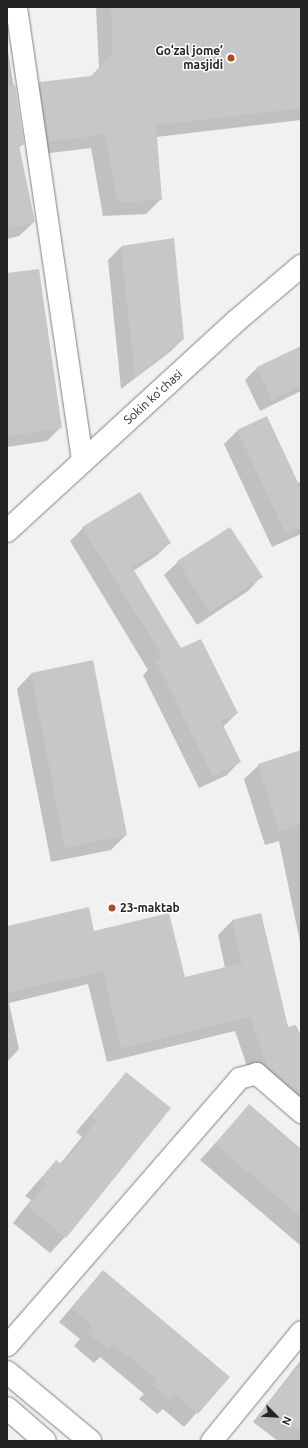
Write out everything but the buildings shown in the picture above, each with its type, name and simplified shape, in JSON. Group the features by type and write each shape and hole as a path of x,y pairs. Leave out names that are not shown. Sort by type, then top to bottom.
{"street":[{"path":"16,7 82,461"},
{"name":"Sokin ko'chasi","path":"7,531 82,461 301,266"},
{"path":"7,1345 239,1078 256,1074 301,1112"},
{"path":"211,1441 301,1331"},
{"path":"7,1372 90,1441"},
{"path":"7,1408 46,1441"}],"place":[{"name":"Go‘zal jome’ masjidi","path":"231,58"},
{"name":"23-maktab","path":"112,908"}]}
